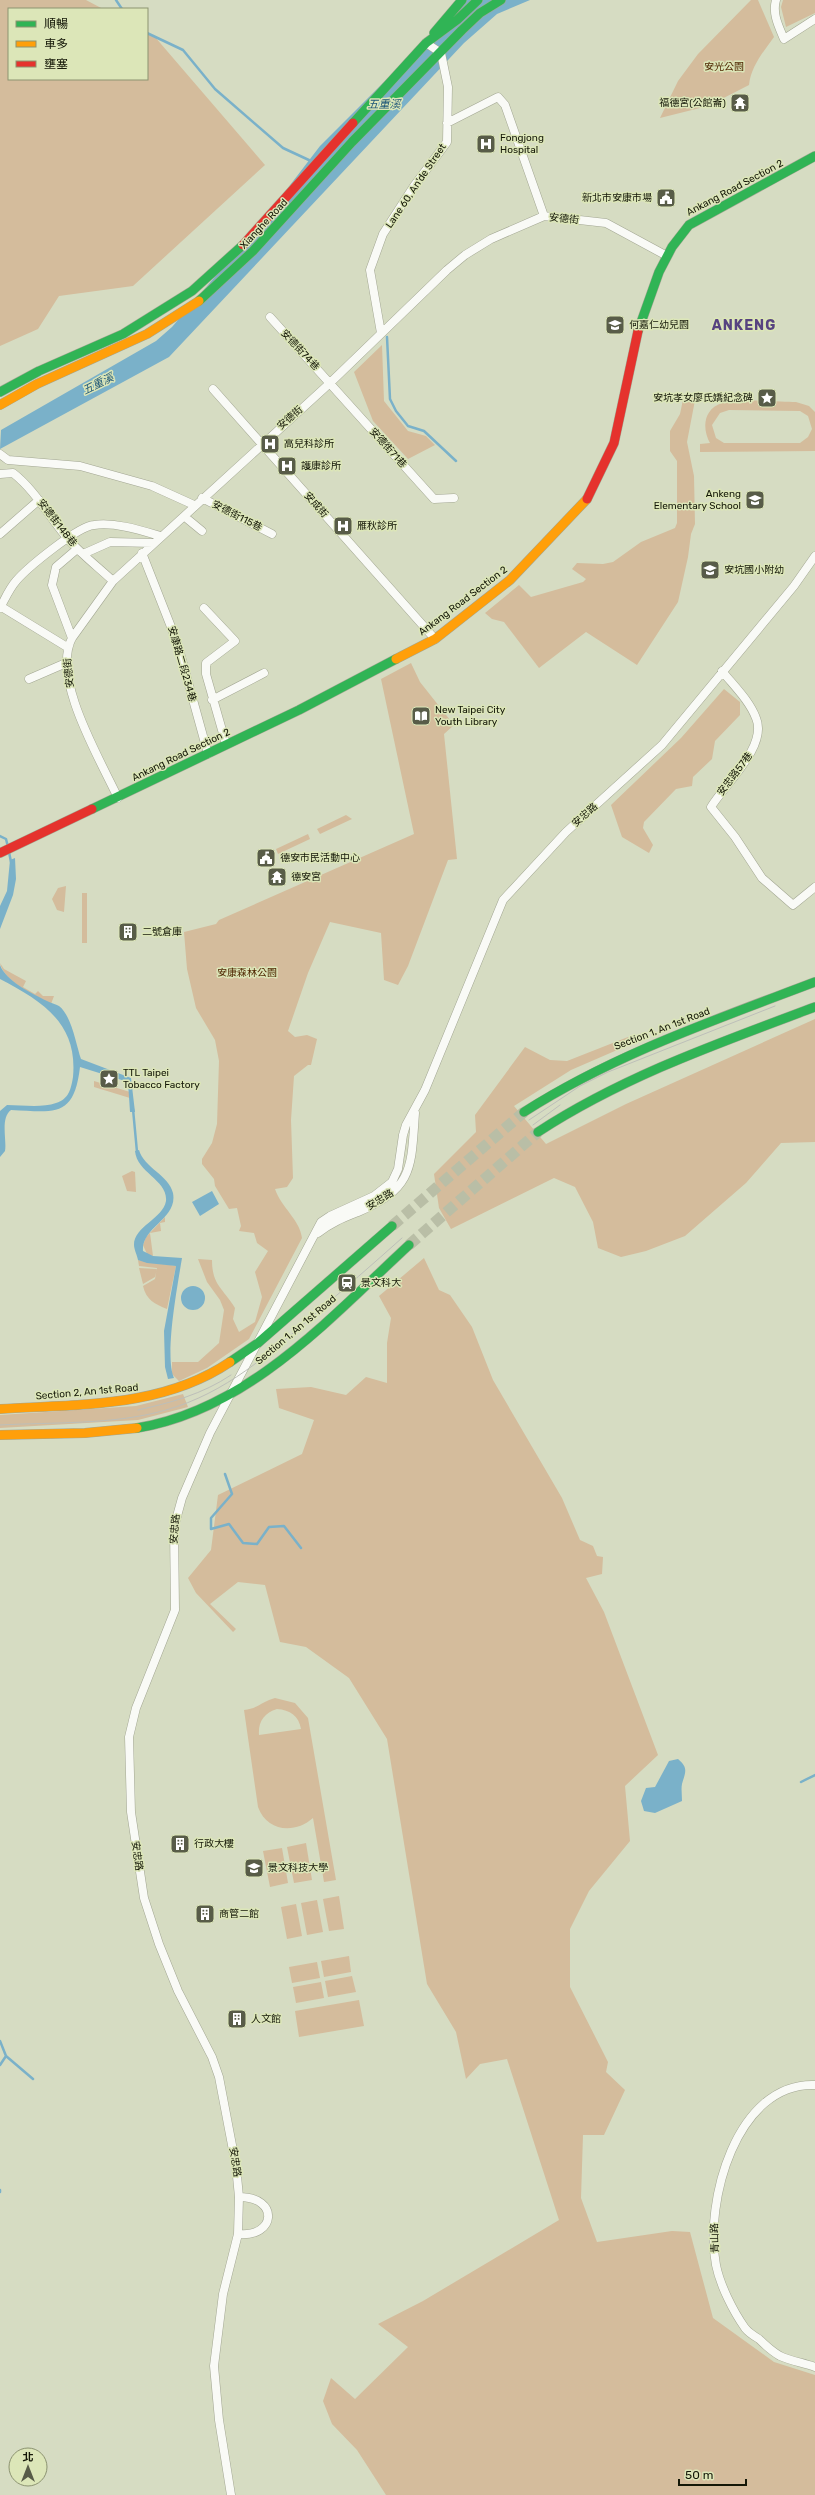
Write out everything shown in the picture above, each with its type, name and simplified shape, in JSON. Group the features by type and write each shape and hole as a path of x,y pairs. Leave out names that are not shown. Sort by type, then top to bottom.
{"main road":[{"path":"426,43 462,0"},
{"name":"Xianghe Road","path":"0,392 39,371 123,334 160,313 192,291 242,246 426,43 457,20 478,0"},
{"name":"Xianghe Road","path":"0,406 41,382 126,346 168,323 204,297 237,267 329,168 441,53 462,27 486,7 501,0"},
{"name":"Ankang Road Section 2","path":"0,853 118,798 298,710 435,639 510,580 573,516 588,498 614,443 645,303 677,238 689,225 815,156"},
{"name":"Section 1, An 1st Road","path":"524,1112 549,1094 604,1064 815,982"},
{"path":"538,1132 563,1114 616,1085 815,1007"},
{"name":"Section 1, An 1st Road","path":"258,1343 392,1226"},
{"name":"Section 1, An 1st Road","path":"230,1396 267,1370 316,1330 410,1245"},
{"name":"Section 2, An 1st Road","path":"0,1409 104,1403 162,1394 187,1386 214,1373 258,1343"},
{"path":"0,1436 140,1427 185,1416 230,1396"}],"street":[{"path":"776,0 774,7 776,17 784,39 815,19"},
{"path":"426,43 441,53"},
{"name":"Lane 60, An'de Street","path":"381,334 370,270 383,234 414,186 438,157 447,142 448,87 441,53"},
{"path":"447,123 498,97 504,105 544,216"},
{"name":"安德街","path":"118,798 69,688 66,663 67,647 72,638 86,615 113,581 160,536 185,517 194,505 261,443 330,383 465,255 491,239 544,216 606,224 667,256"},
{"name":"安德街74巷","path":"270,317 330,383"},
{"name":"安德街71巷","path":"330,383 434,499 454,498"},
{"name":"安成街","path":"213,389 435,639"},
{"path":"0,454 8,460 80,466 152,486 194,505"},
{"name":"安德街148巷","path":"0,474 12,472 39,500 68,539 113,581"},
{"name":"安德街115巷","path":"202,498 272,534"},
{"path":"0,534 39,500"},
{"path":"185,517 202,531"},
{"path":"67,647 0,607 15,582 68,539 86,527 94,525 140,530 160,536"},
{"path":"72,638 52,585 56,568 80,551 110,542 153,543"},
{"name":"安康路二段234巷","path":"142,553 177,642 208,754"},
{"name":"安忠路","path":"231,2495 219,2420 214,2366 223,2294 238,2234 239,2197 236,2166 219,2077 212,2058 178,1991 159,1944 144,1898 131,1812 128,1751 131,1724 175,1610 173,1543 177,1511 209,1436 321,1222 330,1216 374,1196 392,1182 398,1169 403,1135 415,1112 503,900 566,832 662,745 794,586 815,556"},
{"path":"204,608 235,641 206,663 206,674 212,700 226,744"},
{"path":"29,679 66,663"},
{"name":"安忠路57巷","path":"722,671 750,705 757,719 759,734 754,748 711,807 735,837 762,878 793,905 815,887"},
{"path":"212,700 264,673"},
{"name":"青山路","path":"815,2085 787,2090 766,2102 749,2120 731,2150 719,2186 713,2225 716,2265 728,2298 745,2329 780,2356 815,2366"},
{"path":"238,2234 257,2232 266,2225 268,2215 265,2205 260,2201 239,2197"}],"green space":[{"path":"0,0 86,0 101,8 8,8 8,80 148,80 148,34 155,37 265,165 133,286 59,296 38,329 0,346"},
{"name":"安光公園","path":"751,0 758,0 774,37 755,65 749,85 708,106 660,118 678,81 698,54"},
{"path":"783,0 815,0 815,13 786,27 781,7"},
{"path":"382,345 384,401 408,431 426,436 435,445 408,459 373,421 354,372"},
{"path":"684,395 696,395 687,442 694,476 695,524 691,534 688,557 678,602 637,665 586,632 539,668 504,622 492,619 485,613 519,585 531,597 583,582 586,579 572,569 577,563 603,564 613,562 641,542 675,528 677,523 677,461 670,451 670,431 680,414"},
{"path":"738,401 796,402 809,406 815,412 815,451 700,452 700,444 710,443 707,438 705,426 708,415 716,406 722,403","holes":["729,410 800,411 808,416 812,429 808,437 800,443 724,443 716,438 712,425 720,413"]},
{"name":"安康森林公園","path":"411,663 420,682 454,725 444,734 457,859 448,860 408,966 398,985 384,980 381,933 330,922 308,973 288,1031 295,1037 307,1035 317,1039 311,1065 308,1065 294,1076 291,1120 293,1178 287,1187 275,1189 281,1202 298,1225 302,1238 249,1339 207,1368 179,1381 172,1374 172,1362 198,1362 219,1343 224,1310 220,1300 207,1282 198,1259 212,1260 216,1282 235,1308 233,1319 239,1332 255,1322 262,1297 255,1272 268,1251 257,1243 254,1233 239,1231 241,1226 237,1208 229,1209 215,1186 214,1179 202,1164 202,1159 212,1143 217,1124 219,1061 215,1040 196,1008 187,969 184,932 216,924 219,920 414,834 381,679"},
{"path":"724,689 740,702 740,715 715,741 712,759 693,777 692,786 676,789 644,822 643,828 653,845 649,853 622,837 611,805 681,738"},
{"path":"346,815 352,819 320,834 317,829"},
{"path":"308,834 310,839 278,854 276,849"},
{"path":"66,886 64,912 57,910 52,899 58,888"},
{"path":"82,893 87,893 87,943 82,943"},
{"path":"0,963 4,969 26,981 23,987 35,994 38,991 43,996 54,996 51,1004 14,982 7,976"},
{"path":"815,1019 815,1142 781,1143 746,1183 685,1236 646,1251 621,1257 598,1248 593,1222 575,1187 554,1178 451,1229 439,1208 434,1174 476,1132 475,1115 525,1047 550,1060 567,1061 628,1037 631,1044 571,1070 514,1106 546,1144 626,1104"},
{"path":"94,1081 130,1092 130,1098 94,1087"},
{"path":"132,1171 135,1172 136,1192 127,1191 122,1176"},
{"path":"165,1217 165,1222 160,1223 161,1231 150,1233 153,1256 147,1254 143,1245 146,1237"},
{"path":"424,1258 439,1290 450,1295 472,1327 493,1380 562,1498 580,1540 593,1546 597,1556 603,1557 602,1574 586,1578 604,1612 658,1755 625,1786 630,1841 589,1891 570,1929 570,1987 608,2062 606,2072 625,2090 604,2135 583,2135 581,2198 597,2242 672,2231 690,2232 713,2318 774,2362 815,2375 815,2495 386,2495 357,2450 332,2424 323,2401 331,2378 355,2399 408,2347 378,2324 423,2301 559,2220 507,2059 480,2064 466,2079 456,2032 427,1984 387,1739 349,1678 306,1647 280,1642 265,1585 238,1582 210,1604 236,1629 233,1632 196,1593 188,1578 211,1550 218,1495 302,1454 314,1420 279,1408 276,1389 311,1387 346,1395 366,1377 387,1383 387,1343 391,1318 379,1296"},
{"path":"138,1260 176,1266 167,1309 152,1301 144,1291 143,1286 155,1279 157,1268 139,1266"},
{"path":"139,1268 157,1269 155,1277 143,1284"},
{"path":"183,1394 188,1407 138,1420 0,1428 0,1415 136,1406"},
{"path":"275,1698 295,1703 308,1718 336,1880 324,1882 313,1818 298,1827 282,1828 268,1822 258,1807 244,1710 253,1708","holes":["277,1709 293,1714 300,1724 301,1729 259,1735 261,1722 265,1716"]},
{"path":"306,1843 312,1880 294,1883 287,1847"},
{"path":"282,1848 288,1883 270,1887 263,1851"},
{"path":"339,1896 344,1929 329,1931 323,1899"},
{"path":"317,1900 323,1932 307,1935 301,1903"},
{"path":"296,1904 302,1936 287,1939 281,1907"},
{"path":"349,1956 351,1972 324,1977 321,1961"},
{"path":"317,1962 320,1978 292,1983 289,1967"},
{"path":"352,1976 356,1992 328,1997 325,1981"},
{"path":"321,1982 324,1998 296,2003 293,1987"},
{"path":"359,2000 364,2026 299,2037 295,2011"}],"water":[{"name":"五重溪","path":"466,0 530,0 497,14 464,43 169,357 0,449 1,430 156,341 172,327 261,223 320,146"},
{"path":"15,858 16,879 13,895 0,929 0,906 7,891 10,860"},
{"path":"0,965 3,971 20,986 48,1002 59,1006 70,1023 81,1059 131,1078 135,1112 130,1112 128,1082 80,1067 73,1096 67,1104 51,1111 11,1110 6,1118 5,1124 5,1151 0,1157 0,1111 7,1105 50,1105 64,1099 69,1093 73,1077 73,1058 70,1042 63,1028 54,1016 43,1005 30,996 0,979"},
{"path":"139,1150 146,1162 167,1181 173,1193 173,1202 170,1210 148,1235 144,1243 143,1251 153,1256 182,1258 171,1337 171,1368 174,1378 168,1379 165,1367 164,1331 176,1266 147,1263 138,1260 134,1247 135,1238 143,1227 160,1213 166,1201 162,1187 146,1171 137,1159 135,1151"},
{"path":"212,1191 219,1204 200,1216 192,1202"},
{"path":"193,1286 198,1287 204,1293 204,1303 198,1309 193,1310 188,1309 182,1303 181,1298 182,1293 188,1287"},
{"path":"678,1759 685,1768 682,1786 682,1801 655,1813 644,1811 641,1801 646,1788 655,1787 669,1761"}],"waterway":[{"path":"116,0 121,8"},
{"path":"148,33 183,50 215,89 283,148 311,161"},
{"path":"387,337 390,399 396,411 408,426 424,431 456,461"},
{"path":"0,836 6,839 8,847"},
{"path":"9,852 11,862"},
{"path":"133,1109 137,1152"},
{"path":"225,1474 232,1494 211,1518 211,1529 229,1524 243,1543 257,1544 269,1527 284,1526 301,1548"},
{"path":"801,1782 815,1775"},
{"path":"0,2041 6,2056 0,2065"},
{"path":"6,2056 33,2079"}],"tunnel":[{"path":"392,1226 524,1112"},
{"path":"409,1245 538,1132"}],"tram line":[{"path":"529,1120 580,1086 608,1072 775,1006"},
{"path":"533,1125 560,1105"},
{"path":"0,1425 105,1421 146,1415 188,1403 227,1383 246,1371 298,1329 402,1238"},
{"path":"138,1410 198,1393 231,1375"}],"traffic: fast":[{"path":"434,33 462,0"},
{"path":"353,123 426,43 457,20 478,0"},
{"path":"199,301 253,251 352,142 462,30 480,13 501,0"},
{"path":"638,331 659,272 672,247 689,225 815,156"},
{"path":"0,392 39,371 123,334 192,291 243,245"},
{"path":"92,809 299,710 396,659"},
{"path":"524,1112 559,1091 630,1055 815,982"},
{"path":"538,1132 571,1112 638,1077 743,1034 815,1007"},
{"path":"230,1362 258,1343 392,1226"},
{"path":"137,1428 177,1418 215,1402 251,1381 285,1357 317,1330 409,1245"}],"traffic: slow":[{"path":"0,405 37,384 147,334 199,301"},
{"path":"396,659 435,639 510,580 587,499"},
{"path":"0,1409 90,1404 148,1396 176,1388 204,1377 230,1362"},
{"path":"0,1435 85,1433 137,1428"}],"traffic: jam":[{"path":"243,245 353,123"},
{"path":"587,499 614,443 638,331"},
{"path":"0,853 92,809"}],"place":[{"name":"福德宮(公館崙)","path":"740,103"},
{"name":"Fongjong Hospital","path":"486,144"},
{"name":"新北市安康市場","path":"666,198"},
{"name":"何嘉仁幼兒園","path":"615,325"},
{"name":"安坑孝女廖氏嬌紀念碑","path":"767,398"},
{"name":"高兒科診所","path":"270,444"},
{"name":"護康診所","path":"287,466"},
{"name":"Ankeng Elementary School","path":"755,500"},
{"name":"雁秋診所","path":"343,526"},
{"name":"安坑國小附幼","path":"710,570"},
{"name":"New Taipei City Youth Library","path":"421,716"},
{"name":"德安市民活動中心","path":"266,858"},
{"name":"德安宮","path":"277,877"},
{"name":"二號倉庫","path":"128,932"},
{"name":"TTL Taipei Tobacco Factory","path":"109,1079"},
{"name":"景文科大","path":"347,1283"},
{"name":"行政大樓","path":"180,1844"},
{"name":"景文科技大學","path":"254,1868"},
{"name":"商管二館","path":"205,1914"},
{"name":"人文館","path":"237,2019"}],"district":[{"name":"ANKENG","path":"744,325"}]}
